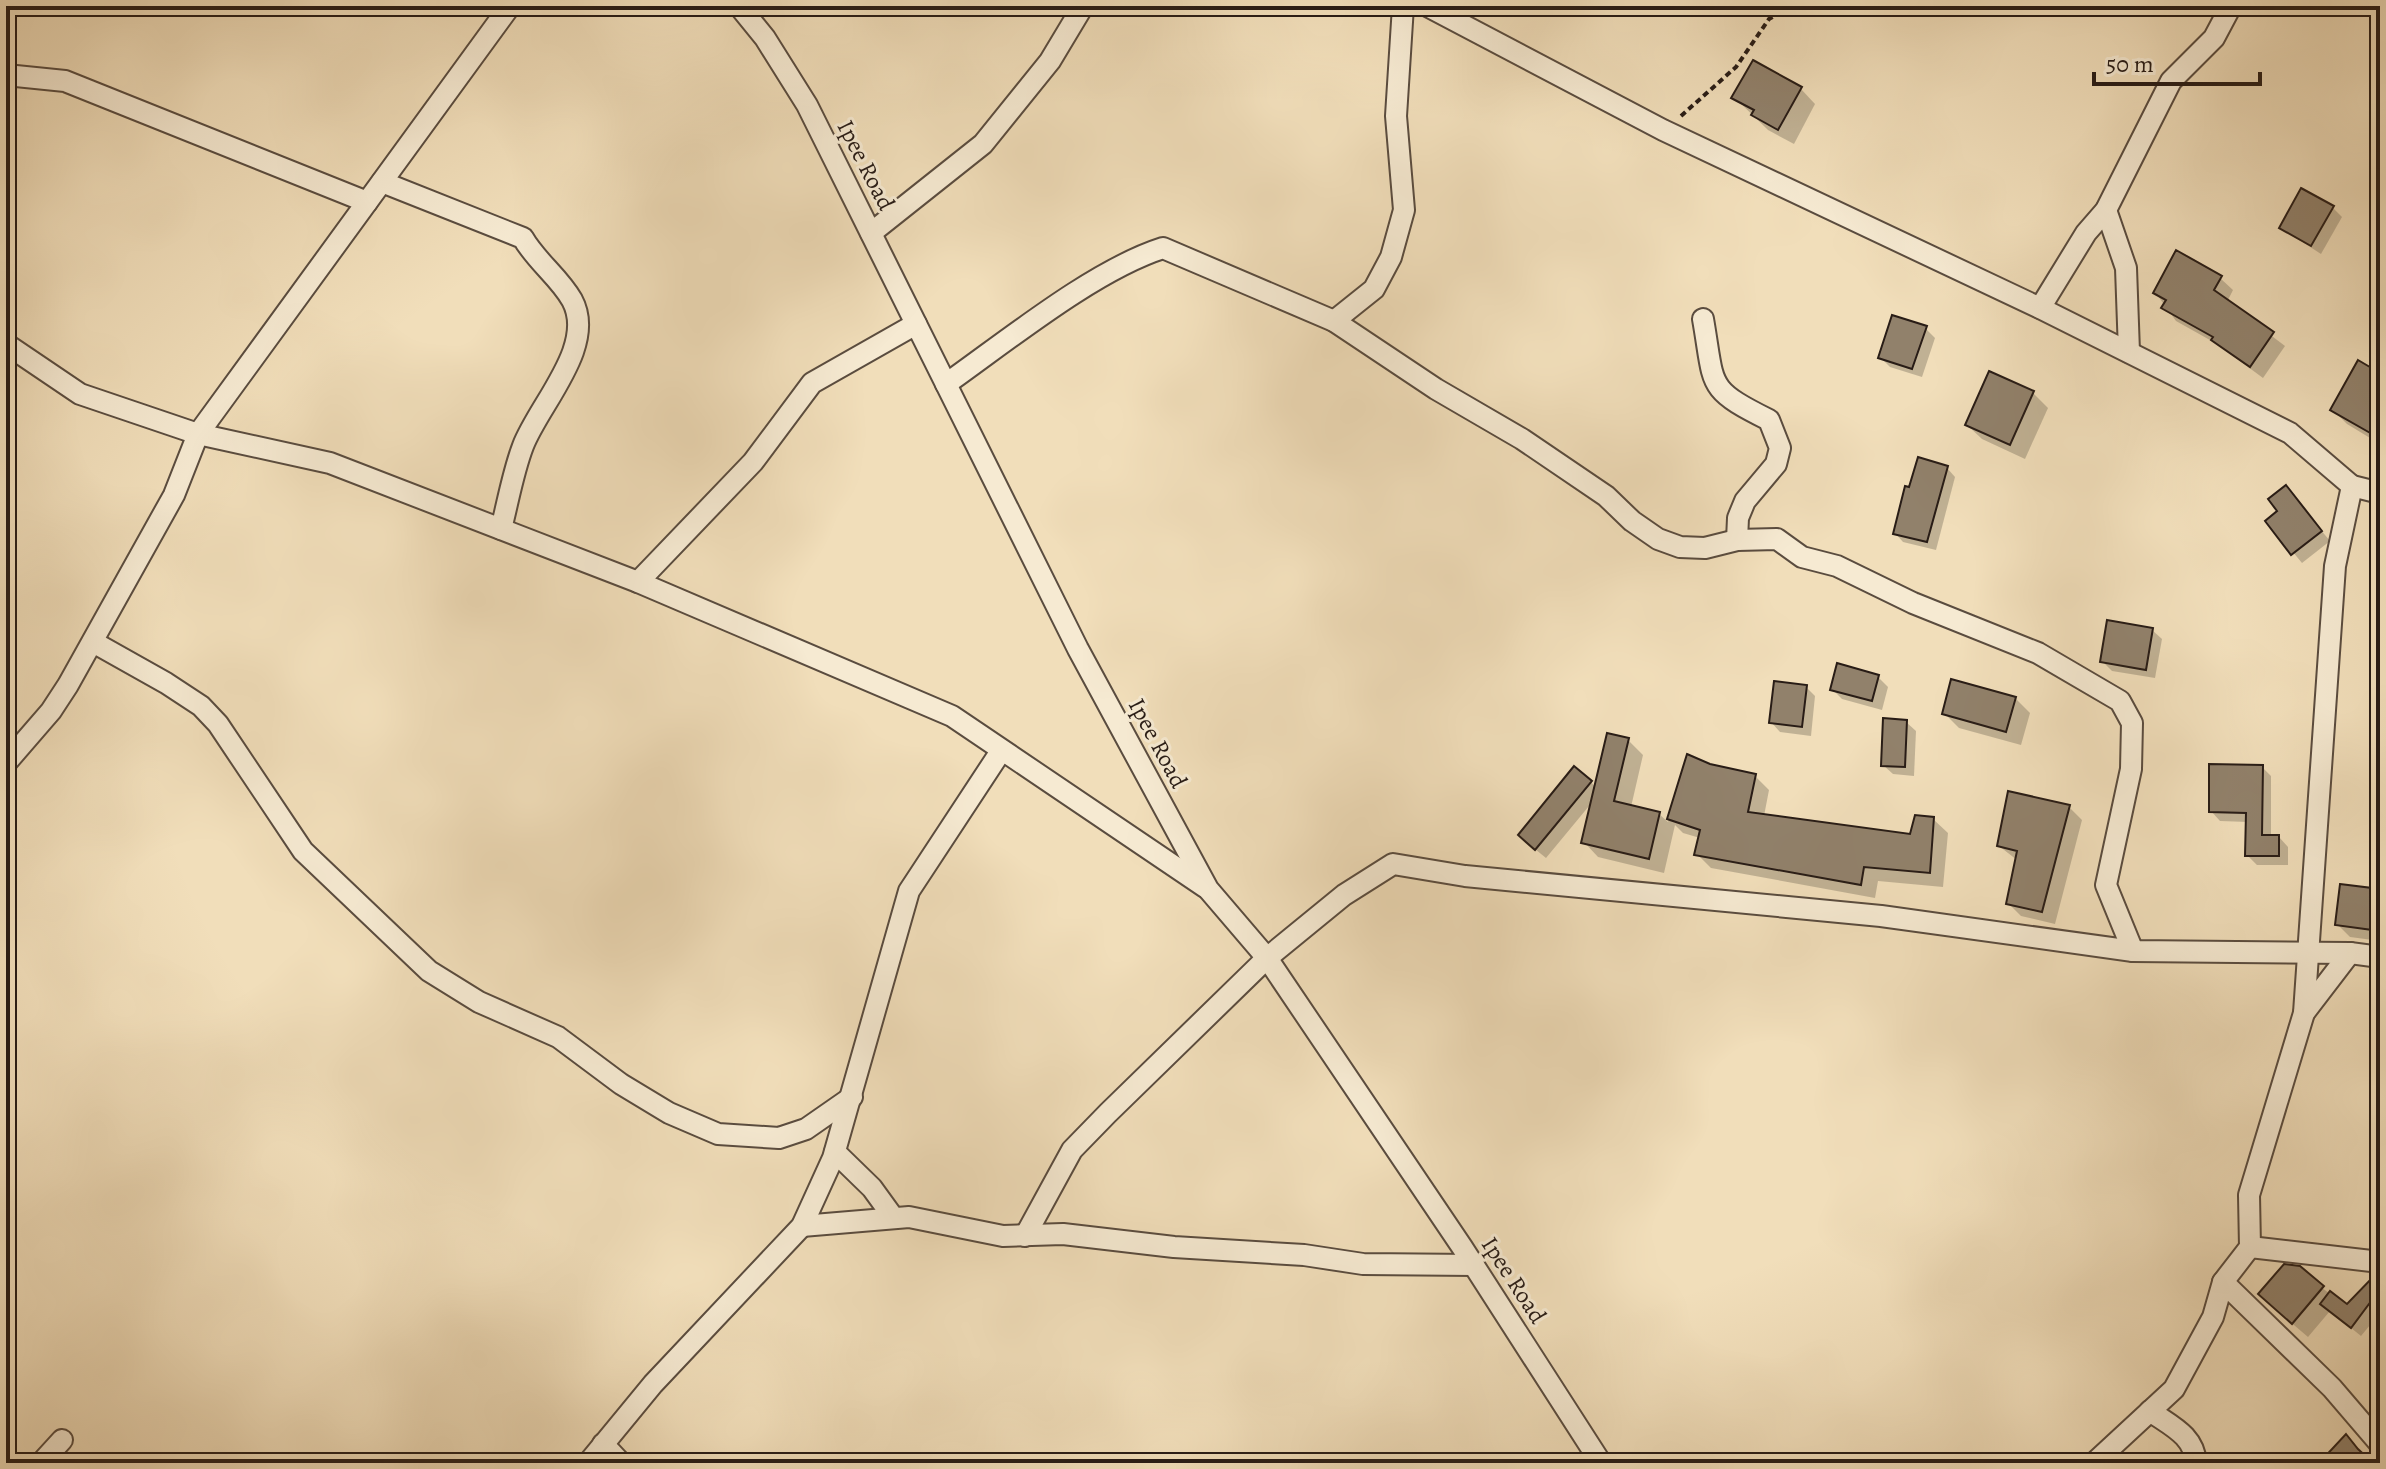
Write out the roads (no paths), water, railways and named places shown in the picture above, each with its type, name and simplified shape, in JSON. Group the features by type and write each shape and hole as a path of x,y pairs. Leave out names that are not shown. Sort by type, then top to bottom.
{"street":[{"path":"6,763 51,711 93,642 174,495 198,434 510,6"},
{"name":"Ipee Road","path":"739,6 765,38 807,105 1078,649 1208,889 1267,958 1474,1265 1601,1463"},
{"path":"871,233 983,144 1050,61 1083,6"},
{"path":"1334,321 1374,289 1391,257 1404,210 1396,116 1403,6"},
{"path":"1427,6 1663,130 2040,308 2290,433 2352,486 2380,493"},
{"path":"2040,308 2086,233 2106,210 2171,81 2214,38 2231,6"},
{"path":"6,75 65,81 367,202"},
{"path":"382,182 523,238 532,255 573,302 579,330 569,367 547,397 523,446 501,529"},
{"path":"2106,210 2126,268 2129,352"},
{"path":"946,384 1085,287 1141,255 1163,248 1334,321 1436,389 1522,439 1606,496 1632,521 1658,539 1680,547 1705,548 1737,540 1777,539 1802,557 1837,566 1913,603 2038,653 2120,701 2132,723 2131,769 2106,885 2133,951"},
{"path":"1703,319 1715,382 1737,406 1769,420 1780,448 1776,464 1745,501 1738,518 1737,540"},
{"path":"638,582 753,462 812,383 916,324"},
{"path":"6,344 80,394 198,434 330,463 638,582 952,716 1208,889"},
{"path":"2094,1463 2174,1389 2213,1317 2223,1282 2250,1247 2249,1195 2304,1013 2335,566 2352,486"},
{"path":"93,642 201,706 218,724 303,851 429,971 479,1002 558,1037 621,1084 669,1113 718,1134 779,1138 806,1129 852,1097"},
{"path":"588,1463 653,1384 802,1226 835,1152 909,891 1001,751"},
{"path":"1025,1236 1072,1150 1267,958 1344,895 1384,868 1403,863 1465,876 1881,916 2133,951 2350,953 2380,957"},
{"path":"2304,1013 2350,953"},
{"path":"835,1152 872,1188 893,1217"},
{"path":"802,1226 909,1217 982,1234 1063,1234 1174,1247 1304,1255 1363,1264 1474,1265"},
{"path":"2250,1247 2380,1262"},
{"path":"2223,1282 2332,1388 2380,1444"},
{"path":"2150,1411 2186,1436 2195,1449 2196,1463"},
{"path":"41,1463 62,1440"},
{"path":"603,1444 621,1463"}]}
